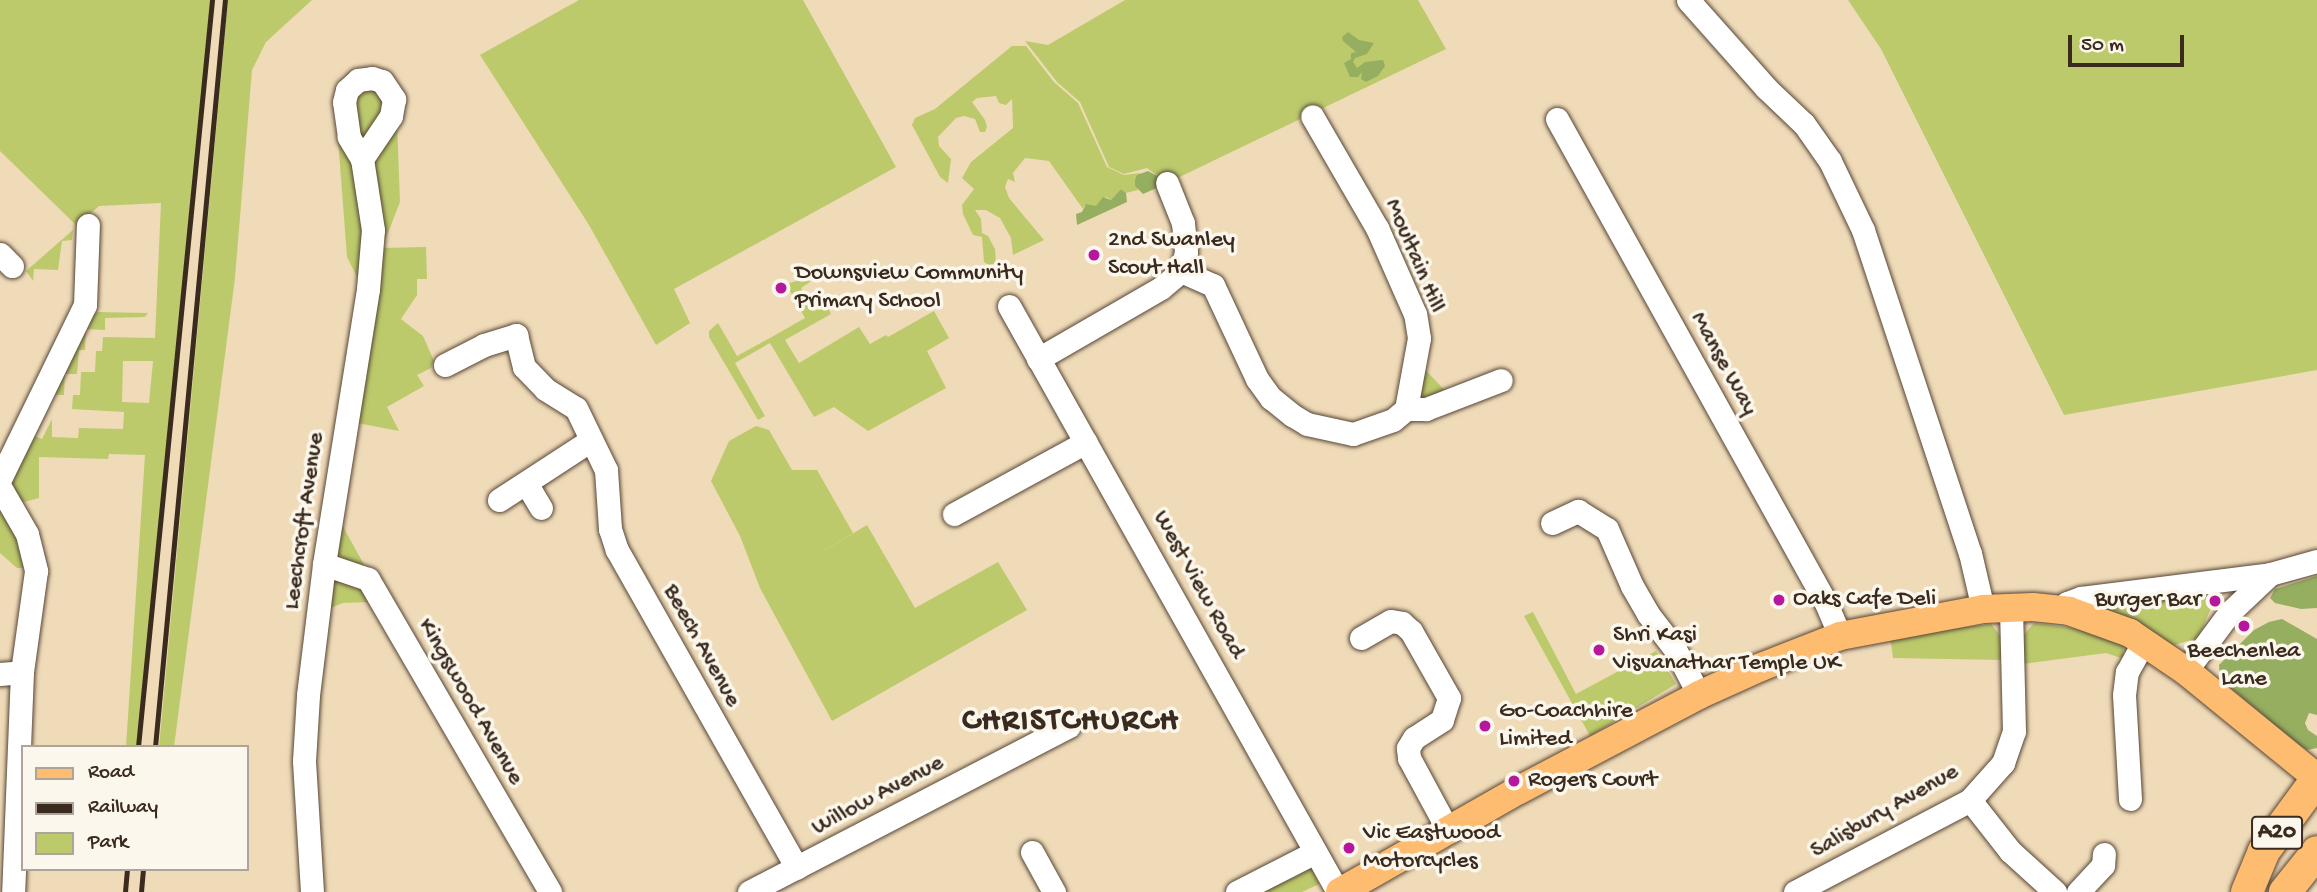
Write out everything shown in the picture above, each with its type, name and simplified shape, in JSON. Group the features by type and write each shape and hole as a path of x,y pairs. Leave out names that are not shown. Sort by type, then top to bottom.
{"highway":[{"name":"A20","path":"2247,892 2260,856 2317,779"},
{"path":"2247,892 2317,811"},
{"path":"2285,892 2317,852"}],"main road":[{"path":"1339,892 1449,832 1518,789 1699,695 1840,636 1983,609 2011,607 2063,610 2110,623 2144,641 2186,671 2317,779"}],"street":[{"path":"1688,0 1766,88 1804,124 1830,161 1863,230 1970,553 1983,609"},
{"name":"Moultain Hill","path":"1312,116 1377,228 1415,314 1419,338 1406,409"},
{"name":"Manse Way","path":"1557,119 1826,603 1840,636"},
{"name":"Leechcroft Avenue","path":"312,892 304,761 308,695 324,564 368,289 373,230 362,159"},
{"path":"1038,359 1161,288 1181,271 1186,252 1183,223 1167,183"},
{"path":"0,479 26,431 85,305 88,225"},
{"path":"1181,271 1213,285 1257,379 1271,398 1307,424 1353,434 1393,420 1406,409 1426,410 1501,380"},
{"name":"West View Road","path":"1009,306 1339,892"},
{"name":"Beech Avenue","path":"445,365 484,345 516,335 524,367 545,389 576,408 606,470 610,529 617,550 797,868"},
{"path":"499,500 592,440"},
{"path":"954,514 1086,442"},
{"path":"526,483 541,508"},
{"path":"0,487 27,534 36,571 11,673 13,892"},
{"path":"1552,523 1578,511 1607,529 1632,586 1648,614 1675,649 1699,695"},
{"path":"2063,610 2067,603 2081,598 2270,574 2317,561"},
{"name":"Kingswood Avenue","path":"324,564 368,579 550,892"},
{"path":"2186,671 2230,612 2270,574"},
{"name":"Salisbury Avenue","path":"1809,889 1970,800 2003,763 2014,731 2011,607"},
{"path":"1361,638 1391,621 1402,624 1411,631 1449,698 1442,720 1414,738 1408,748 1409,758 1449,832"},
{"path":"2130,799 2124,695 2127,672 2144,641"},
{"name":"Willow Avenue","path":"749,892 1069,726"},
{"path":"1970,800 2010,851 2055,892"},
{"path":"1031,852 1054,892"},
{"path":"1237,892 1315,852"},
{"path":"2078,892 2104,865 2104,854"}],"green space":[{"path":"0,0 213,0 137,745 126,745 145,455 109,454 108,459 39,457 39,498 24,502 18,499 8,482 30,434 42,439 52,419 52,437 78,438 79,428 123,429 124,412 72,409 73,395 80,395 81,372 95,372 96,351 102,351 103,337 155,338 161,203 99,206 77,226 0,151","holes":["123,361 153,361 149,403 122,402"]},
{"path":"228,0 312,0 266,42 252,70 235,278 174,745 159,745"},
{"path":"579,0 803,0 896,167 674,289 690,323 656,345 589,225 480,55"},
{"path":"1125,0 1418,0 1446,49 1167,183 1147,168 1124,174 1109,167 1080,102 1057,82 1025,41 1048,45"},
{"path":"1848,0 2317,0 2317,370 2064,415 1881,49"},
{"path":"1348,32 1359,40 1374,43 1367,54 1355,58 1353,62 1357,68 1365,62 1383,60 1385,66 1378,76 1366,82 1361,79 1362,72 1358,77 1350,77 1344,63 1351,59 1351,53 1356,52 1343,41 1342,37"},
{"path":"1012,46 1026,46 1054,82 1078,103 1107,167 1124,175 1141,173 1135,180 1138,190 1126,193 1121,189 1111,200 1106,197 1096,206 1084,206 1083,209 1049,161 1025,158 1013,173 1015,182 1008,179 1005,187 1009,198 1044,240 1013,255 1011,238 1000,218 986,210 975,210 981,219 982,233 988,236 995,249 996,263 990,266 984,262 982,237 973,235 963,214 962,205 974,189 962,178 971,162 1013,128 1012,99 1006,105 999,103 996,96 977,98 972,102 985,120 985,132 980,132 975,119 964,116 956,118 938,137 939,146 951,159 948,183 940,177 912,125 915,118 935,109"},
{"path":"371,87 379,92 384,107 364,139 357,137 354,92"},
{"path":"336,113 353,162 365,228 359,281 347,257"},
{"path":"397,121 400,202 382,248 426,247 427,279 417,279 417,295 401,319 423,336 434,361 431,368 417,375 424,386 387,407 399,431 352,422 369,166"},
{"path":"1148,171 1161,178 1161,186 1143,194 1135,186 1135,180 1137,175"},
{"path":"1121,189 1126,193 1127,202 1077,225 1076,214 1082,212 1086,204 1096,206 1103,197 1111,200"},
{"path":"73,230 72,240 62,241 58,270 34,269 33,281 26,271"},
{"path":"807,278 810,282 801,288 814,311 827,306 831,314 785,340 799,363 859,327 870,344 934,311 949,338 927,351 946,388 868,431 834,407 814,417 770,343 735,363 765,416 758,420 709,337 709,331 718,323 737,356 805,318 786,284"},
{"path":"97,312 148,313 145,317 105,318 105,330 86,329 85,350 79,350 77,374 65,374 64,395 54,395 87,323"},
{"path":"1416,360 1453,399 1406,408"},
{"path":"756,426 769,430 792,470 817,470 853,533 812,558 867,525 915,608 998,562 1027,610 832,721 760,588 740,536 711,481 729,441"},
{"path":"0,507 13,523 27,568 17,568 0,553"},
{"path":"337,516 367,570 341,557 335,550"},
{"path":"335,576 351,576 371,602 343,603 323,611"},
{"path":"2317,576 2317,608 2301,609 2275,603 2270,598 2275,589"},
{"path":"2209,591 2212,606 2198,638 2171,646 2088,603"},
{"path":"1533,612 1576,694 1656,651 1676,684 1590,736 1524,616"},
{"path":"2282,619 2317,639 2317,715 2309,713 2305,723 2308,730 2317,736 2317,748 2307,750 2298,744 2220,679 2219,665 2254,630"},
{"path":"2034,623 2072,628 2101,636 2123,646 2124,659 2106,653 2022,664 2022,637"},
{"path":"1991,624 2002,638 2002,660 1893,658 1890,636"},
{"path":"1297,867 1312,869 1319,884 1302,892 1249,892"}],"railway":[{"path":"138,745 212,0"},
{"path":"155,745 225,0"},
{"path":"125,892 127,871"},
{"path":"141,892 143,871"}],"place":[{"name":"2nd Swanley Scout Hall","path":"1094,255"},
{"name":"Downsview Community Primary School","path":"781,288"},
{"name":"Oaks Cafe Deli","path":"1779,600"},
{"name":"Burger Bar","path":"2215,601"},
{"name":"Beechenlea Lane","path":"2244,626"},
{"name":"Shri Kasi Visvanathar Temple UK","path":"1599,650"},
{"name":"Go-Coachhire Limited","path":"1485,726"},
{"name":"Rogers Court","path":"1514,781"},
{"name":"Vic Eastwood Motorcycles","path":"1349,848"}],"district":[{"name":"CHRISTCHURCH","path":"1071,722"}]}
